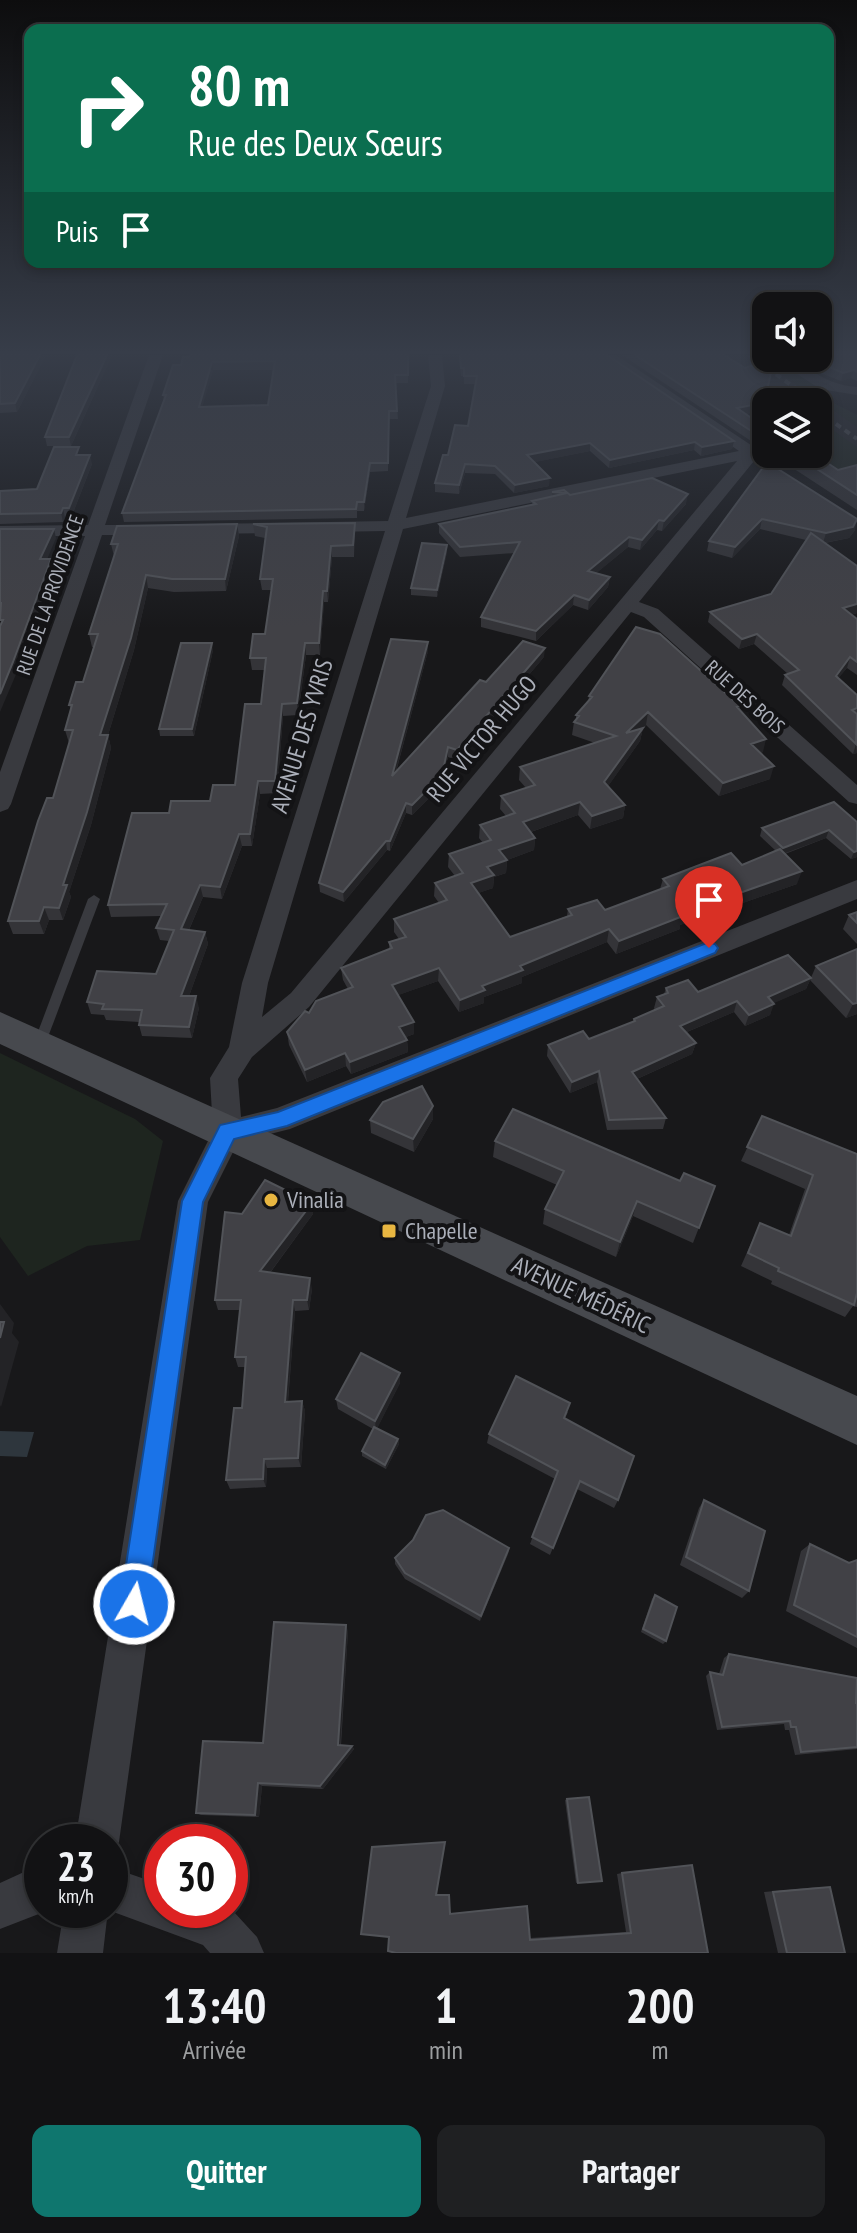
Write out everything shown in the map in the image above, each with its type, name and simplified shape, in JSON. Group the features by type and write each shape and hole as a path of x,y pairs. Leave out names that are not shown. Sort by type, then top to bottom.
{"main road":[{"name":"AVENUE MÉDÉRIC","path":"0,1027 857,1421"}],"street":[{"name":"RUE DE LA PROVIDENCE","path":"0,804 125,446"},
{"name":"AVENUE DES YVRIS","path":"228,1132 224,1078 242,1049 255,983 419,446"},
{"path":"742,446 752,453"},
{"path":"0,531 393,526 752,453"},
{"name":"RUE VICTOR HUGO","path":"242,1049 300,1000 752,453"},
{"name":"RUE DES BOIS","path":"627,604 651,613 857,797"},
{"path":"100,1824 193,1201 228,1132 280,1120 857,889"},
{"path":"0,1907 24,1894"},
{"path":"80,1953 83,1928"},
{"path":"218,1928 241,1953"}],"lane":[{"path":"39,1045 94,899"}],"shaded area":[{"path":"832,446 857,447 857,475 826,468 832,468"},
{"path":"843,446 857,446 857,456"},
{"path":"0,1053 135,1119 163,1141 140,1240 87,1246 28,1276 0,1237"},
{"path":"0,1431 34,1432 27,1457 0,1456"}],"building":[{"path":"147,446 388,446 388,463 370,463 364,502 357,502 356,509 122,513"},
{"path":"450,446 574,446 527,455 550,478 515,485 495,466 465,464 459,485 435,483 443,455 448,455"},
{"path":"594,446 675,446 610,460"},
{"path":"54,447 79,447 76,455 90,455 69,508 63,508 61,513 0,514 0,491 37,489"},
{"path":"857,465 857,495 816,468 832,466 838,470"},
{"path":"763,468 776,468 857,519 853,527 826,533 762,519 735,547 709,541"},
{"path":"652,478 688,494 642,540 629,537 588,571 610,577 589,600 574,595 536,631 481,617 520,542 460,547 439,524 536,504 532,501 567,493 552,492 564,490 570,495"},
{"path":"355,523 353,545 331,546 327,591 323,591 319,643 305,643 297,703 282,704 275,781 258,781 250,834 239,834 220,887 200,885 181,929 205,932 181,996 196,996 189,1027 139,1025 142,1010 102,1009 104,1004 87,1002 97,971 156,974 174,930 156,928 167,904 108,905 132,813 169,813 171,801 210,801 213,785 235,785 245,704 261,704 266,658 250,658 253,634 265,634 273,579 260,579 267,527 253,524"},
{"path":"237,524 225,579 172,579 146,575 131,638 100,735 108,735 63,885 67,885 59,908 44,907 39,921 8,921 38,821 47,798 53,798 73,730 65,730 72,705 69,705 76,682 83,682 98,634 89,634 118,544 111,544 117,526"},
{"path":"0,529 54,529 40,559 51,559 0,694 0,626 3,620 0,620"},
{"path":"811,533 857,566 857,604 843,608 857,619 857,662 850,657 836,676 857,695 857,708 852,710 857,714 856,744 785,675 799,670 757,634 742,639 710,612 771,594"},
{"path":"422,543 447,545 437,590 411,588"},
{"path":"636,627 660,634 740,706 737,707 766,739 751,744 774,766 723,783 648,712 626,733 643,728 604,782 625,805 592,816 580,802 523,822 535,838 499,850 507,860 487,867 494,875 471,883 510,937 572,915 568,909 597,900 605,910 669,886 663,879 731,853 742,865 780,849 802,871 680,914 683,916 619,941 609,929 520,966 523,970 482,986 485,990 460,1000 439,968 392,985 414,1022 399,1027 407,1040 350,1062 345,1053 305,1070 287,1032 305,1011 309,1013 316,1001 353,987 341,968 392,948 389,942 406,937 394,919 447,900 435,883 463,873 449,854 491,840 480,825 515,813 501,796 535,785 520,767 616,736 574,722"},
{"path":"391,639 428,642 392,776 480,680 486,682 523,641 545,648 457,750 448,747 442,775 438,774 436,781 412,805 406,803 390,841 386,841 343,892 319,883"},
{"path":"181,643 212,643 192,729 159,729"},
{"path":"834,802 857,822 857,851 854,852 829,830 783,848 762,828"},
{"path":"857,912 857,923 849,915"},
{"path":"857,949 857,1003 853,1004 816,966"},
{"path":"788,955 811,978 768,997 774,1004 749,1015 737,1001 680,1026 696,1043 632,1072 666,1118 609,1120 599,1071 572,1082 548,1045 583,1031 589,1039 635,1021 664,1006 657,997 668,993 666,988 688,980 698,992"},
{"path":"422,1086 433,1106 413,1139 370,1120 383,1102"},
{"path":"513,1109 680,1181 684,1173 715,1186 699,1228 637,1201 620,1242 545,1209 564,1171 495,1141"},
{"path":"762,1116 857,1154 857,1293 854,1305 778,1271 779,1268 748,1253 760,1223 791,1236 813,1175 747,1147"},
{"path":"265,1180 312,1203 260,1271 310,1278 307,1300 293,1300 285,1402 302,1401 298,1458 264,1459 263,1479 226,1480 234,1408 242,1408 246,1357 235,1357 241,1300 215,1300 225,1212 242,1214"},
{"path":"361,1353 400,1373 375,1421 336,1399"},
{"path":"516,1376 570,1403 564,1418 634,1456 618,1500 580,1481 553,1548 532,1537 558,1471 489,1434"},
{"path":"374,1427 398,1439 385,1465 362,1451"},
{"path":"704,1500 765,1531 749,1591 686,1557"},
{"path":"443,1510 509,1548 481,1616 405,1573 395,1558 413,1540 426,1515"},
{"path":"810,1544 849,1563 857,1560 857,1637 794,1605"},
{"path":"655,1595 677,1607 666,1641 643,1629"},
{"path":"274,1622 346,1625 338,1745 352,1746 320,1786 258,1783 255,1815 196,1813 203,1741 263,1743"},
{"path":"729,1654 857,1678 857,1747 801,1752 796,1727 791,1727 790,1721 722,1727 710,1672 723,1675"},
{"path":"589,1797 602,1881 578,1883 567,1799"},
{"path":"445,1842 436,1895 449,1895 450,1914 527,1906 530,1940 631,1933 622,1873 692,1865 708,1953 396,1953 388,1951 389,1937 361,1934 372,1847"},
{"path":"830,1887 845,1953 787,1953 773,1892"}],"place":[{"name":"Vinalia","path":"271,1200"},
{"name":"Chapelle","path":"389,1231"}],"route":[{"path":"134,1604 193,1201 228,1132 280,1120 709,948"}]}
